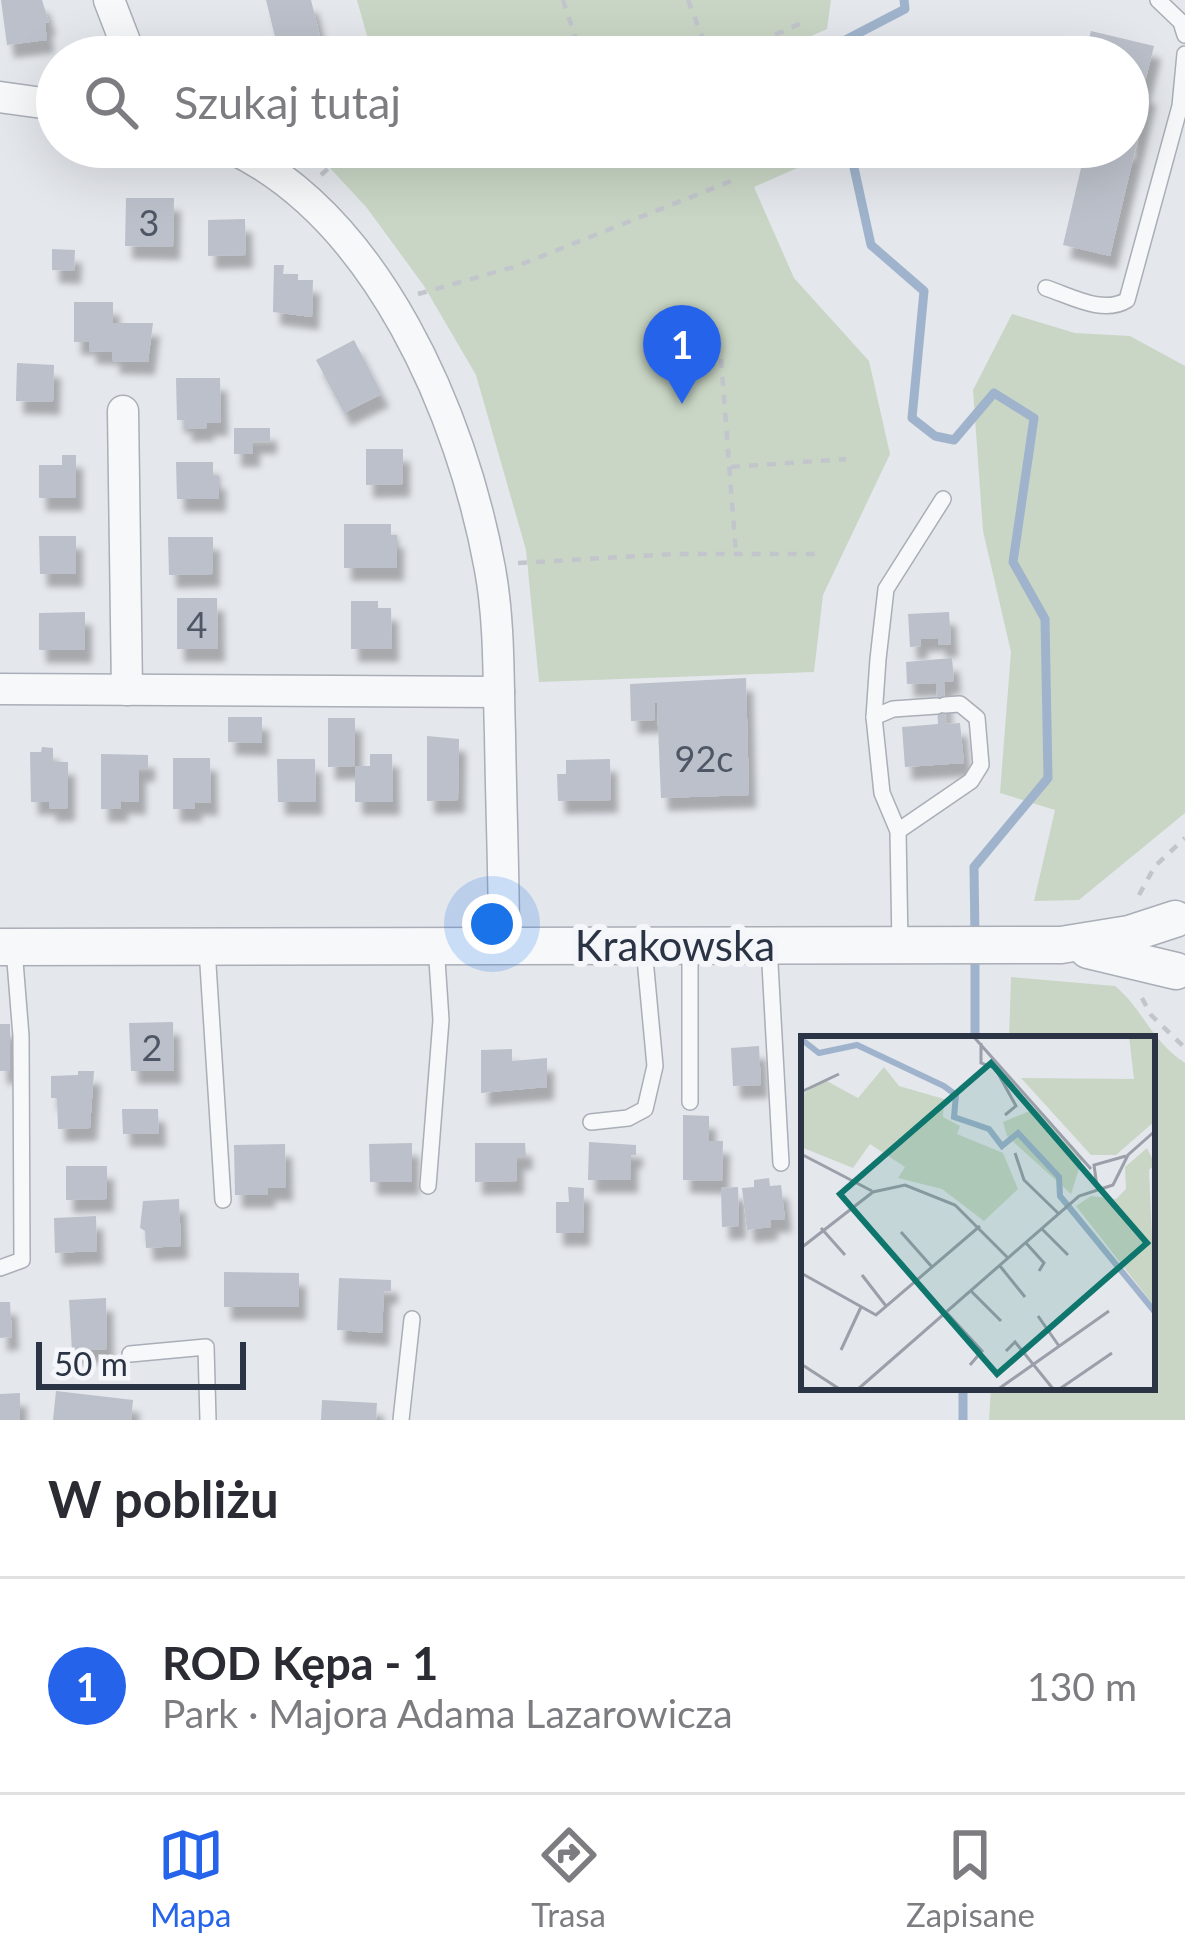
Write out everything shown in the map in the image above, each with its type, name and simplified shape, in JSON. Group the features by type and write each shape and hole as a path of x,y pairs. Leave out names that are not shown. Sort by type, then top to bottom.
{"street":[{"path":"109,0 123,36"},
{"path":"0,97 36,102"},
{"path":"264,168 301,194 360,258 392,304 450,430 490,568 498,631 504,945"},
{"path":"123,411 127,690"},
{"path":"0,689 499,692"},
{"path":"1180,909 1172,954 1181,980"},
{"name":"Krakowska","path":"7,947 1061,945 1129,934 1180,909"},
{"name":"Krakowska","path":"1061,945 1130,957 1181,980"}],"lane":[{"path":"1158,0 1185,34"},
{"path":"1046,288 1104,307 1126,300 1180,106 1185,54"},
{"path":"900,945 898,831 883,794 874,717 886,589 943,499"},
{"path":"874,717 892,709 960,704 977,718 981,765 971,781 898,831"},
{"path":"428,1186 441,1020 436,945"},
{"path":"591,1122 628,1118 645,1109 655,1066 644,945"},
{"path":"690,945 690,1102"},
{"path":"207,946 224,1200"},
{"path":"781,1163 784,946"},
{"path":"0,1268 22,1260 21,1036 7,947"},
{"path":"401,1420 412,1319"},
{"path":"130,1354 206,1347 208,1420"}],"path":[{"path":"563,0 575,36"},
{"path":"688,0 702,36"},
{"path":"773,36 808,20"},
{"path":"301,194 329,168"},
{"path":"392,304 517,266 740,178"},
{"path":"721,358 736,554"},
{"path":"730,467 845,459"},
{"path":"490,568 528,561 818,554"}],"green space":[{"path":"357,0 831,0 827,29 811,36 367,36"},
{"path":"330,168 797,168 754,187 794,278 869,361 890,454 823,595 814,672 539,682 526,550 476,375 424,286 367,208"},
{"path":"1012,314 1075,333 1130,336 1185,366 1185,813 1079,900 1034,901 1055,810 1000,793 1011,652 983,531 973,390"},
{"path":"1011,977 1115,986 1185,1063 1185,1420 989,1420 991,1390 1155,1390 1155,1036 1009,1036"}],"building":[{"path":"1,0 42,0 49,22 45,23 47,36 7,45"},
{"path":"266,0 311,0 320,36 275,36"},
{"path":"1081,168 1131,168 1110,256 1063,245"},
{"path":"126,198 174,198 173,247 125,246"},
{"path":"245,219 246,255 208,256 208,220"},
{"path":"52,249 75,250 74,271 52,270"},
{"path":"274,265 284,265 283,274 298,274 298,280 313,280 312,317 273,312"},
{"path":"74,302 113,302 113,323 153,323 148,362 112,361 113,352 89,351 89,342 74,342"},
{"path":"354,340 382,394 344,413 316,360"},
{"path":"17,363 54,365 53,402 16,401"},
{"path":"176,378 220,378 221,423 185,429 185,420 177,420"},
{"path":"234,428 270,428 270,441 253,441 253,454 234,454"},
{"path":"366,449 403,449 403,484 366,485"},
{"path":"62,455 76,455 76,498 39,498 39,465 62,465"},
{"path":"176,462 213,462 213,476 219,476 219,499 177,499"},
{"path":"344,524 391,524 391,535 397,535 397,568 344,568"},
{"path":"39,536 76,536 76,574 40,574"},
{"path":"168,537 213,537 213,574 169,575"},
{"path":"177,598 217,598 218,649 177,649"},
{"path":"351,601 378,601 378,608 391,608 392,649 351,649"},
{"path":"85,612 85,650 39,650 39,613"},
{"path":"949,612 951,644 939,645 938,638 920,639 921,646 910,647 908,614"},
{"path":"952,658 954,681 944,682 946,724 960,723 964,763 905,767 902,727 938,724 936,683 907,684 906,662"},
{"path":"746,678 749,795 661,798 657,703 655,720 631,721 630,684"},
{"path":"228,717 262,717 262,743 228,742"},
{"path":"328,718 355,718 355,766 328,767"},
{"path":"427,736 459,739 458,800 427,801"},
{"path":"42,747 53,748 53,762 68,762 68,808 49,809 49,802 31,802 30,752 41,752"},
{"path":"101,754 148,755 148,769 139,769 139,802 121,801 121,809 101,809"},
{"path":"370,754 392,754 393,802 355,802 355,766 370,766"},
{"path":"173,758 210,758 211,803 173,809"},
{"path":"277,759 315,759 316,802 278,802"},
{"path":"610,759 611,800 558,801 557,774 566,774 566,760"},
{"path":"173,1022 174,1071 131,1071 129,1023"},
{"path":"0,1024 10,1024 10,1071 0,1071"},
{"path":"759,1046 761,1085 733,1086 731,1048"},
{"path":"512,1049 512,1061 547,1058 547,1087 481,1093 481,1050"},
{"path":"78,1071 94,1071 90,1128 58,1129 51,1076 78,1075"},
{"path":"122,1109 158,1109 159,1134 123,1134"},
{"path":"683,1115 709,1116 709,1141 723,1141 722,1181 683,1180"},
{"path":"589,1142 636,1145 631,1180 588,1180"},
{"path":"412,1143 412,1182 370,1182 369,1144"},
{"path":"475,1143 525,1143 526,1157 517,1157 517,1181 475,1182"},
{"path":"285,1144 286,1188 268,1188 268,1195 235,1195 234,1145"},
{"path":"66,1166 107,1166 107,1199 66,1200"},
{"path":"769,1178 770,1186 781,1185 785,1219 770,1220 771,1227 747,1230 742,1188"},
{"path":"568,1187 584,1188 583,1233 556,1233 556,1202 569,1202"},
{"path":"738,1187 739,1226 722,1227 721,1188"},
{"path":"179,1199 181,1246 146,1248 145,1231 140,1228 143,1201"},
{"path":"96,1216 97,1251 55,1253 54,1218"},
{"path":"224,1272 299,1273 299,1307 224,1307"},
{"path":"339,1278 391,1280 391,1291 384,1291 382,1333 337,1330"},
{"path":"106,1298 107,1349 72,1351 69,1300"},
{"path":"0,1302 10,1302 12,1337 0,1338"},
{"path":"56,1391 133,1400 131,1420 53,1420"},
{"path":"20,1393 20,1420 0,1420 0,1394"},
{"path":"322,1400 377,1403 376,1420 321,1420"}],"waterway":[{"path":"853,36 905,9 904,0"},
{"path":"854,168 871,245 924,291 912,418 935,436 954,440 994,393 1034,418 1013,562 1045,619 1048,778 974,867 975,938"},
{"path":"975,954 975,1036"},
{"path":"963,1390 963,1420"}],"place":[{"name":"ROD Kępa - 1","path":"682,404"}]}
